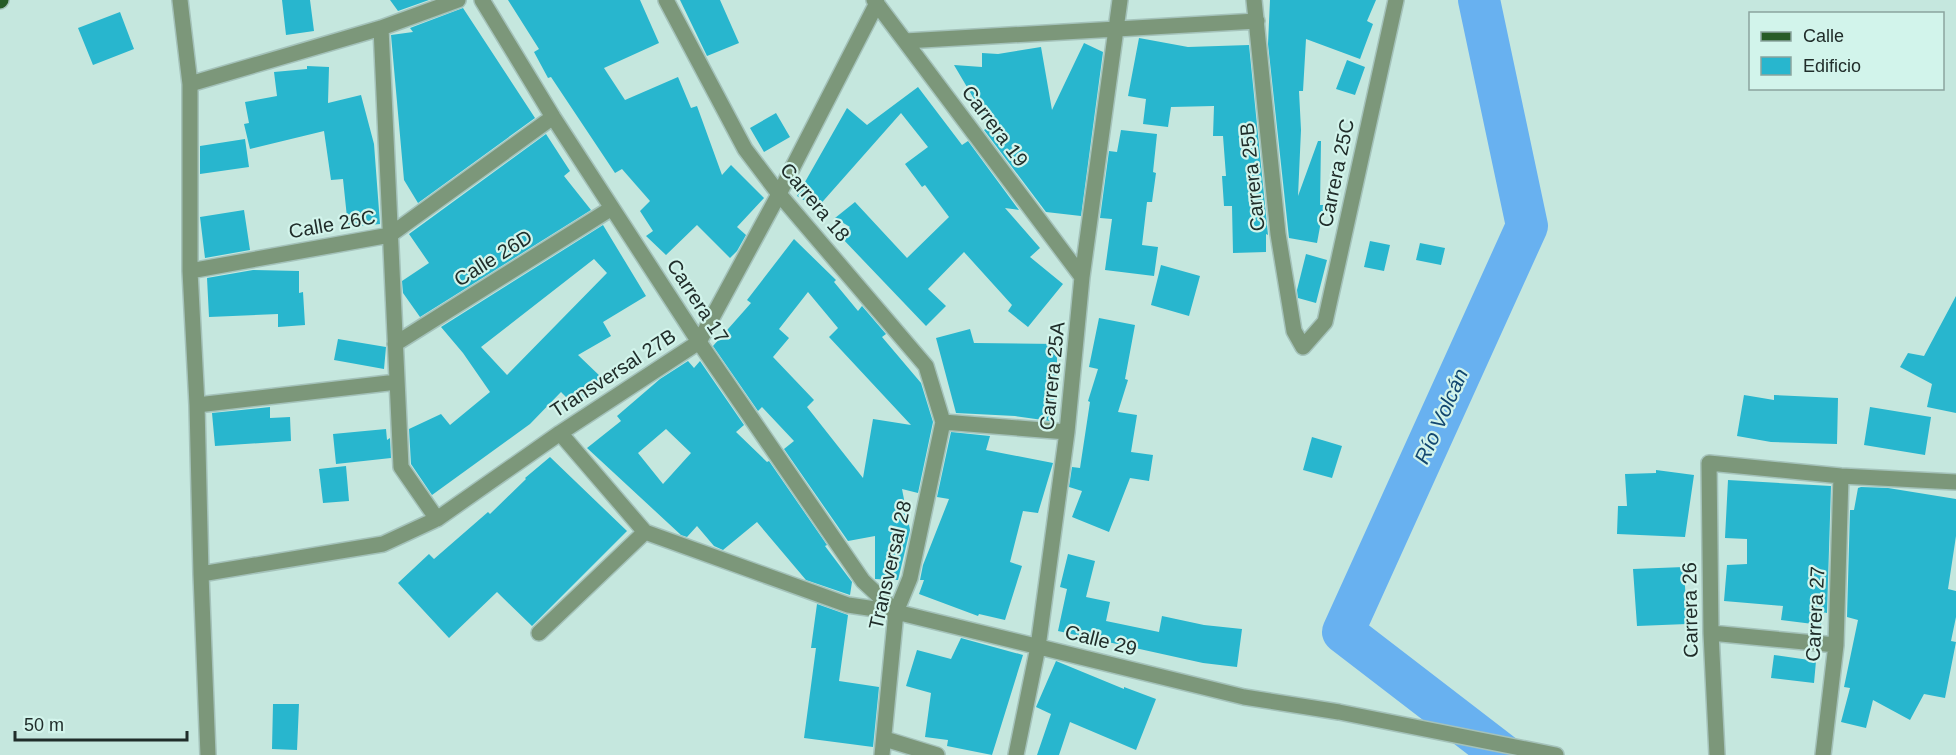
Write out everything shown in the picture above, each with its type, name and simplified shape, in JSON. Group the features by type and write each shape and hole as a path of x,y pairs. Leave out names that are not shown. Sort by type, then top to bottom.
{"street":[{"path":"180,0 190,84 190,272 198,405 201,574 208,755"},
{"path":"190,84 381,28 458,0"},
{"name":"Carrera 17","path":"482,0 553,117 699,342 863,581 896,612"},
{"name":"Carrera 18","path":"666,0 745,149 779,194 926,366 943,422"},
{"name":"Carrera 25A","path":"1016,755 1038,647 1067,432 1082,277 1120,0"},
{"name":"Carrera 25B","path":"1254,0 1278,234 1294,331 1303,347"},
{"name":"Carrera 25C","path":"1303,347 1325,322 1396,0"},
{"name":"Transversal 27B","path":"201,574 383,544 437,519 560,433 699,342 779,194 875,2"},
{"name":"Carrera 19","path":"875,2 1082,277"},
{"path":"905,41 1257,21"},
{"path":"381,28 401,467 437,519"},
{"name":"Calle 26C","path":"190,272 390,235 553,117"},
{"name":"Calle 26D","path":"395,344 612,208"},
{"path":"198,405 397,382"},
{"path":"943,422 1067,432"},
{"name":"Transversal 28","path":"882,755 896,612 910,578 943,422"},
{"path":"539,633 645,532 560,433"},
{"name":"Carrera 26","path":"1717,755 1711,633 1709,463 1842,476"},
{"path":"1842,476 1956,482"},
{"name":"Carrera 27","path":"1823,755 1836,645 1842,476"},
{"name":"Calle 29","path":"645,532 848,605 896,612 1244,697 1339,712 1556,755"},
{"path":"1711,633 1836,645"},
{"path":"885,739 938,755"}],"building":[{"path":"282,0 310,0 314,31 286,35"},
{"path":"390,0 429,0 398,11"},
{"path":"508,0 640,0 659,43 604,68 625,100 678,77 691,108 697,106 722,175 731,165 764,198 737,227 746,235 730,258 697,225 666,255 646,236 653,231 640,211 650,201 622,169 615,173 551,77 548,78 534,52 539,49"},
{"path":"680,0 720,0 739,43 707,56"},
{"path":"1270,0 1376,0 1367,21 1373,24 1360,59 1306,39 1303,91 1299,91 1301,130 1298,196 1318,141 1321,141 1320,205 1324,205 1317,243 1289,238 1268,44"},
{"path":"463,8 535,118 418,203 404,180 391,35 413,32 410,28"},
{"path":"120,12 134,49 93,65 78,28"},
{"path":"1139,38 1188,47 1249,45 1268,235 1266,234 1266,252 1233,253 1232,206 1224,206 1222,176 1226,176 1223,136 1213,136 1214,106 1171,107 1168,127 1143,124 1146,99 1128,96"},
{"path":"1084,43 1103,52 1081,216 1046,212 984,130 990,126 954,65 982,67 982,53 998,54 1041,47 1052,110"},
{"path":"1347,60 1365,67 1355,95 1336,89"},
{"path":"307,66 329,67 328,103 361,95 374,144 380,224 348,227 343,179 331,180 324,131 250,149 244,124 249,123 245,102 277,96 274,72 307,69"},
{"path":"918,87 962,145 968,141 1019,210 1005,208 1040,248 1030,257 1063,284 1028,327 1008,311 1012,305 964,252 928,289 946,306 926,326 840,236 850,227 835,218 855,202 907,258 949,217 925,185 922,187 905,164 928,147 901,113 817,208 797,196 847,108 867,125"},
{"path":"776,113 790,137 764,152 750,128"},
{"path":"1121,130 1157,134 1153,172 1156,173 1152,202 1147,202 1142,245 1158,247 1154,276 1105,270 1112,219 1100,218 1109,151 1117,152"},
{"path":"546,134 570,171 564,176 591,210 420,317 403,293 402,281 429,263 409,234"},
{"path":"245,139 249,167 200,174 200,146"},
{"path":"244,210 250,250 205,258 200,217"},
{"path":"603,225 646,296 603,322 611,336 578,355 602,378 575,406 561,392 530,424 432,495 411,464 409,429 441,414 450,425 490,392 463,353 441,327","holes":["594,259 607,273 507,375 481,347"]},
{"path":"794,239 836,280 834,282 858,311 862,306 886,334 882,337 921,383 933,422 918,493 902,489 910,530 898,580 875,579 875,536 848,541 784,449 794,441 762,407 758,411 713,346 751,303 747,300","holes":["808,292 838,328 829,337 911,425 873,419 863,478 807,407 814,400 773,357 789,338 779,329"]},
{"path":"1370,241 1390,245 1384,271 1364,267"},
{"path":"1420,243 1445,248 1441,265 1416,260"},
{"path":"1306,254 1327,260 1316,303 1298,298 1297,290"},
{"path":"1161,265 1200,276 1189,316 1151,305"},
{"path":"253,270 299,271 299,293 303,292 305,325 278,327 278,314 209,317 207,278"},
{"path":"1956,296 1956,413 1927,407 1932,384 1900,367 1908,353 1924,356"},
{"path":"1099,318 1135,325 1125,379 1128,380 1118,412 1137,415 1131,452 1153,455 1149,481 1130,478 1109,532 1072,517 1082,491 1069,487 1072,467 1080,468 1090,402 1088,401 1098,369 1089,367"},
{"path":"970,329 974,343 1057,344 1057,382 1050,421 1015,416 956,413 936,338"},
{"path":"338,339 386,347 384,369 334,360"},
{"path":"688,361 694,368 700,361 744,425 736,432 767,462 769,461 827,545 825,546 852,582 850,595 806,580 757,522 723,550 714,546 697,526 687,537 681,535 587,448 621,421 617,416 660,379","holes":["666,429 691,453 663,484 638,453"]},
{"path":"1744,395 1774,400 1774,395 1838,398 1837,444 1771,442 1737,436"},
{"path":"270,407 270,418 290,417 291,441 215,446 212,413"},
{"path":"1870,407 1931,417 1925,455 1864,445"},
{"path":"386,429 387,440 390,438 391,458 336,464 333,434"},
{"path":"951,432 990,436 986,450 1053,463 1038,513 1023,511 1010,562 1022,566 1005,620 979,614 978,616 919,594 924,580 920,580 923,565 949,499 937,497"},
{"path":"1312,437 1342,446 1332,478 1303,470"},
{"path":"550,457 627,531 532,626 497,592 449,638 398,583 429,554 434,559 488,512 490,514 525,478"},
{"path":"346,466 349,501 323,503 319,469"},
{"path":"1656,470 1694,475 1685,537 1617,534 1618,506 1627,506 1625,474 1656,473"},
{"path":"1728,480 1831,486 1827,613 1822,612 1821,625 1781,620 1783,606 1724,601 1727,565 1747,564 1747,539 1725,538"},
{"path":"1858,488 1888,488 1956,499 1956,536 1948,589 1956,591 1956,617 1951,641 1956,642 1945,698 1924,694 1910,720 1873,700 1866,728 1841,722 1850,688 1844,687 1858,620 1847,617 1850,510 1854,510"},
{"path":"1068,554 1095,561 1086,597 1110,602 1106,621 1159,632 1162,616 1204,625 1242,629 1237,667 1203,663 1058,631 1067,589 1060,587"},
{"path":"1684,567 1687,624 1637,626 1633,569"},
{"path":"817,604 848,615 839,681 879,687 873,747 804,738 816,648 811,648"},
{"path":"961,638 1023,655 992,755 947,746 948,740 925,737 931,693 906,686 917,650 951,659"},
{"path":"1774,655 1816,661 1814,683 1771,678"},
{"path":"1056,661 1124,689 1124,687 1156,699 1136,750 1070,722 1059,755 1037,755 1051,714 1036,707"},
{"path":"273,704 299,704 297,750 272,749"}],"waterway":[{"name":"Río Volcán","path":"1479,0 1527,226 1343,632 1503,755"}]}
